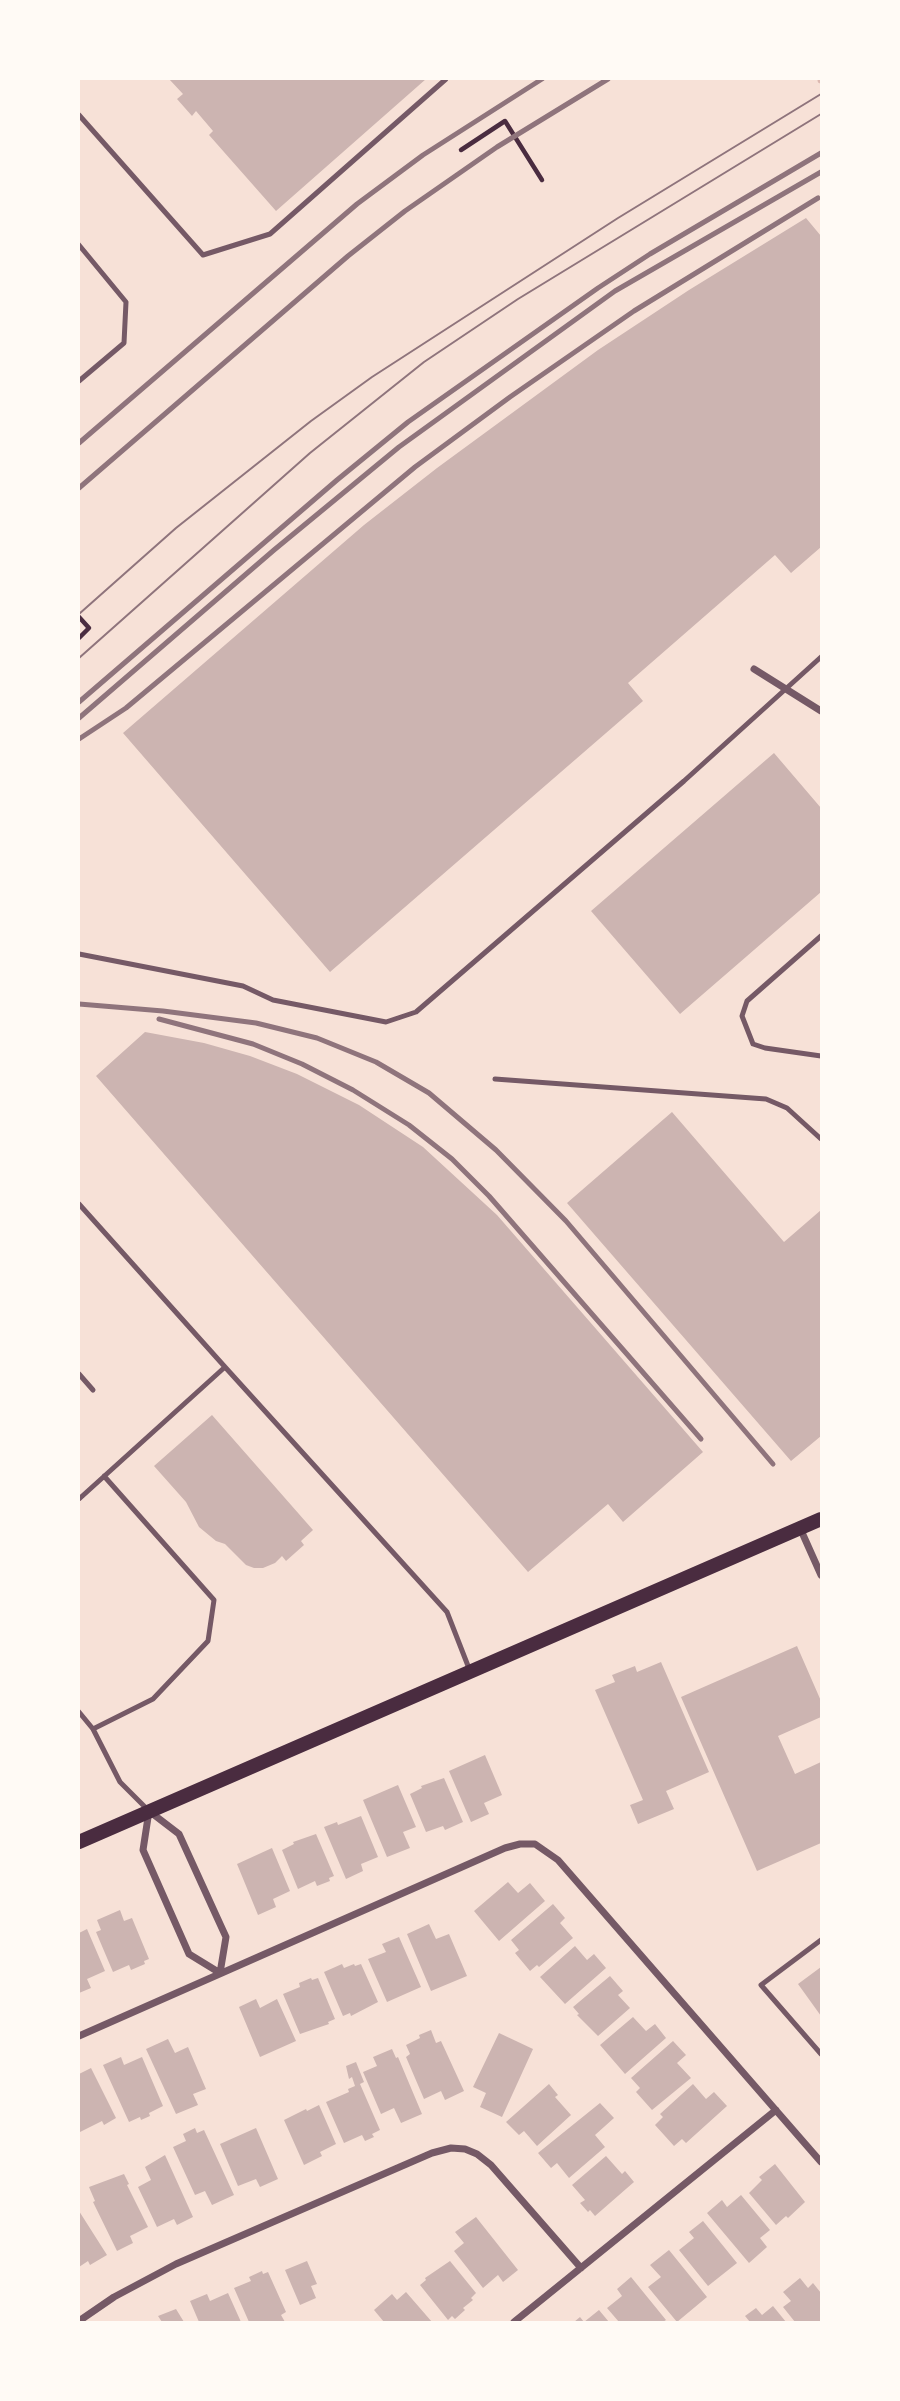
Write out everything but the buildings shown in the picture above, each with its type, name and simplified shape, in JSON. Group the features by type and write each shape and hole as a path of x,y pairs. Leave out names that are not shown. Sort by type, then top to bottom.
{"main road":[{"path":"79,1842 821,1519"}],"street":[{"path":"754,669 821,711"},
{"path":"800,1528 821,1575"},
{"path":"149,1811 179,1834 226,1937 220,1973"},
{"path":"149,1811 144,1850 181,1937 189,1954 220,1973"},
{"path":"79,2036 505,1848 535,1844 558,1860 821,2162"},
{"path":"514,2322 776,2110"},
{"path":"79,2321 114,2297 176,2264 432,2153 451,2148 465,2149 477,2154 491,2165 581,2268"}],"lane":[{"path":"79,114 203,255 270,234 446,79"},
{"path":"79,244 126,302 124,343 79,381"},
{"path":"79,954 243,986 274,1000 386,1022 416,1012 684,781 821,657"},
{"path":"821,936 747,1000 742,1016 753,1044 821,1056"},
{"path":"495,1079 766,1099 787,1108 821,1139"},
{"path":"79,1204 447,1612 470,1671"},
{"path":"79,1499 225,1367"},
{"path":"79,1374 93,1390"},
{"path":"93,1729 153,1699 208,1641 214,1600 104,1476"},
{"path":"79,1713 93,1729 120,1782 149,1811"},
{"path":"821,1940 761,1985 821,2054"}],"path":[{"path":"461,150 505,121 542,180"},
{"path":"79,617 89,628 79,638"}],"tram line":[{"path":"79,614 176,528 311,421 372,377 618,218 821,94"},
{"path":"79,658 310,453 424,362 518,299 821,114"}],"railway":[{"path":"79,443 357,204 423,155 542,79"},
{"path":"79,488 348,256 405,211 497,147 608,79"},
{"path":"79,702 408,422 650,254 821,153"},
{"path":"79,718 274,550 399,447 615,291 821,172"},
{"path":"79,739 126,708 415,467 510,397 634,311 818,198"},
{"path":"79,1004 256,1023 317,1038 376,1062 429,1093 496,1150 566,1221 773,1464"},
{"path":"159,1019 253,1044 302,1064 353,1090 409,1125 452,1159 489,1196 701,1439"}]}
